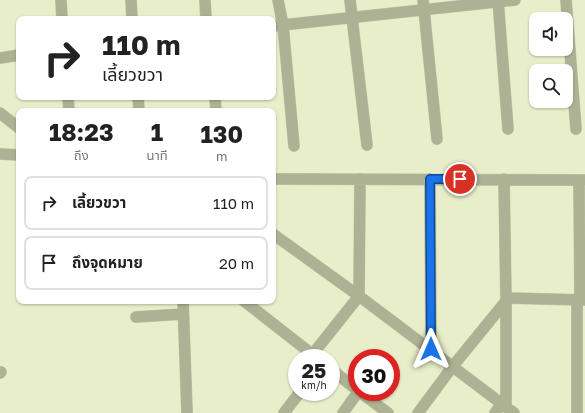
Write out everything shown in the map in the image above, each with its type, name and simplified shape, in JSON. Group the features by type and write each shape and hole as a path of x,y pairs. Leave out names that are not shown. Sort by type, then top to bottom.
{"street":[{"path":"61,0 62,16"},
{"path":"131,0 132,16"},
{"path":"205,0 206,16"},
{"path":"278,0 278,25 294,146"},
{"path":"350,0 367,145"},
{"path":"278,25 352,17 423,5 515,0"},
{"path":"566,0 576,129"},
{"path":"498,1 508,130"},
{"path":"423,5 437,139"},
{"path":"0,58 16,55"},
{"path":"0,113 16,126"},
{"path":"0,154 16,155"},
{"path":"276,179 582,180 581,300 577,413"},
{"path":"319,349 360,296 360,179"},
{"path":"430,179 431,349"},
{"path":"504,179 507,408"},
{"path":"276,236 360,296 507,408"},
{"path":"506,300 581,300"},
{"path":"418,413 453,366 506,300"},
{"path":"183,304 186,413"},
{"path":"248,304 305,349"},
{"path":"136,317 183,314"},
{"path":"340,376 348,382"},
{"path":"284,413 293,401"},
{"path":"343,413 352,401"},
{"path":"372,401 388,413"},
{"path":"495,413 507,408"}],"route":[{"path":"431,349 430,179 460,179"}]}
